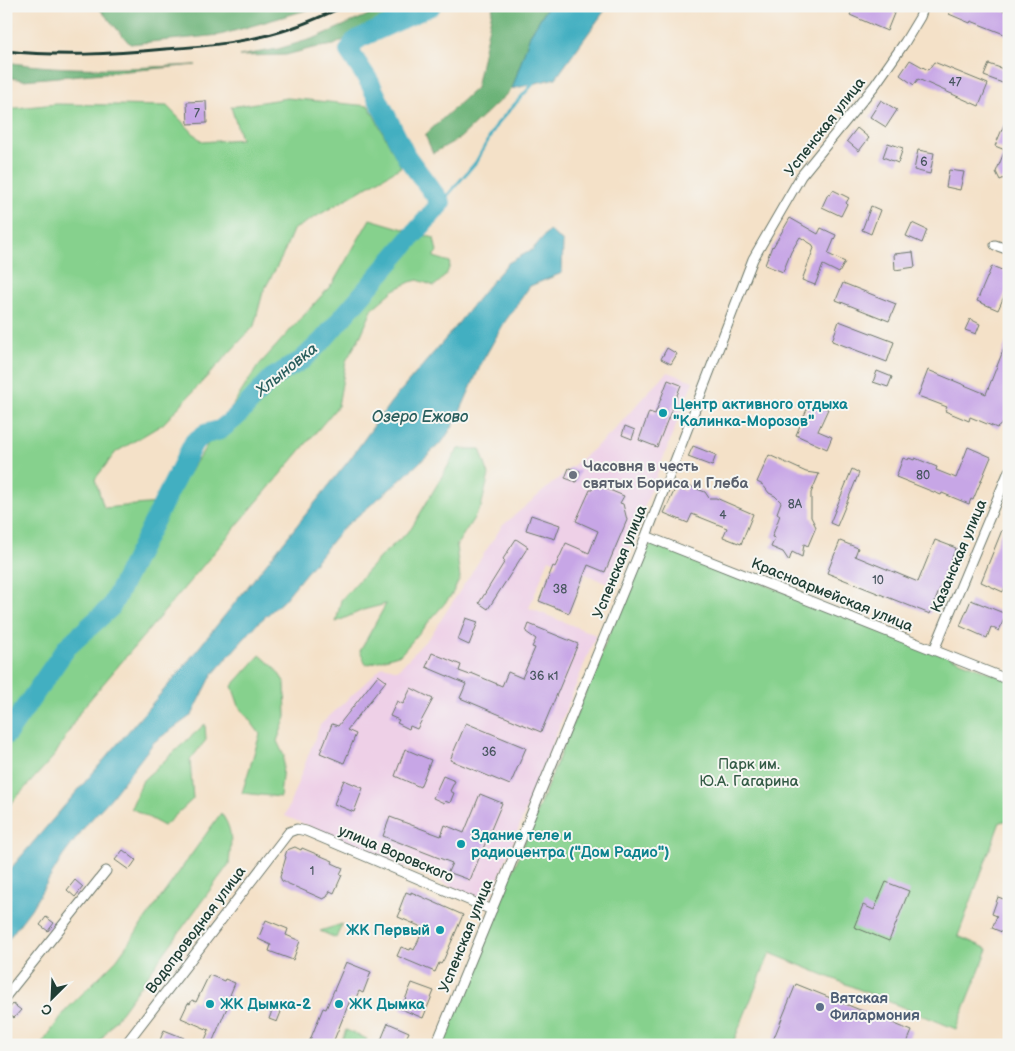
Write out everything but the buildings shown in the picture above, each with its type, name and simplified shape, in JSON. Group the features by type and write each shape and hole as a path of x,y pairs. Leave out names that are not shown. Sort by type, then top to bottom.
{"street":[{"name":"Успенская улица","path":"436,1045 646,536 743,282 760,244 801,176 875,85 920,17 924,6"},
{"path":"995,245 1009,250"},
{"name":"Казанская улица","path":"934,650 1009,471"},
{"name":"Красноармейская улица","path":"646,536 1009,680"},
{"name":"улица Воровского","path":"289,832 297,829 306,831 492,910"},
{"name":"Водопроводная улица","path":"126,1045 289,832"},
{"path":"6,996 106,871"}],"shaded area":[{"path":"668,372 693,381 614,586 549,559 529,608 596,635 491,897 488,900 484,900 285,816 320,725 383,666 398,670 431,635 502,526 612,433"}],"green space":[{"path":"97,6 317,7 220,35 130,44"},
{"path":"389,6 416,6 375,23 334,45 286,55 239,56 278,49 315,38"},
{"path":"493,6 548,6 530,35 512,89 460,138 433,153 425,135 476,88"},
{"path":"6,62 77,68 196,65 23,80 6,77"},
{"path":"287,98 369,106 401,167 293,230 282,257 263,292 254,326 163,424 116,452 95,479 104,508 157,503 189,473 258,366 333,283 370,219 434,238 437,252 434,257 450,262 447,273 434,286 418,280 410,282 394,290 373,308 361,335 346,361 338,406 81,710 55,755 6,809 6,109 56,104 167,106 202,142 241,139 231,107"},
{"path":"458,449 480,449 489,475 481,507 456,546 460,578 451,596 401,654 366,665 360,651 386,604 363,610 336,622 341,600 382,555 411,529"},
{"name":"Парк им. Ю.А. Гагарина","path":"652,544 661,544 1009,680 1009,820 1000,822 958,936 988,949 956,1029 770,953 732,1045 442,1045 643,551"},
{"path":"260,655 275,668 285,683 286,717 277,741 284,756 280,797 242,793 260,734 239,706 232,686"},
{"path":"205,724 206,740 190,760 193,799 164,826 131,808 143,780"},
{"path":"221,813 230,832 229,864 97,1045 41,1045 66,1010 117,959"},
{"path":"342,924 336,938 320,931"},
{"path":"346,1030 367,1039 365,1045 340,1045"}],"water":[{"path":"548,6 608,6 556,78 512,89 530,35"},
{"name":"Озеро Ежово","path":"549,230 563,242 562,273 530,286 504,323 482,362 456,421 443,441 342,529 283,601 258,623 212,675 192,715 154,742 63,856 31,909 6,942 6,874 181,670 350,459 391,402 483,292 508,263 532,250"}],"waterway":[{"name":"Хлыновка","path":"6,735 67,647 111,607 194,442 205,434 220,430 235,418 272,378 302,360 322,341 441,203 406,156 369,81 349,51 354,42 360,38 431,6"},
{"path":"441,203 476,162 497,124 533,84"}],"railway":[{"path":"6,51 46,54 106,53 229,43 277,33 312,21 345,6"}],"place":[{"name":"Центр активного отдыха \"Калинка-Морозов\"","path":"663,413"},
{"name":"Часовня в честь святых Бориса и Глеба","path":"573,475"},
{"name":"Здание теле и радиоцентра (\"Дом Радио\")","path":"461,844"},
{"name":"ЖК Первый","path":"440,930"},
{"name":"ЖК Дымка-2","path":"210,1004"},
{"name":"ЖК Дымка","path":"339,1004"},
{"name":"Вятская Филармония","path":"820,1007"}]}
